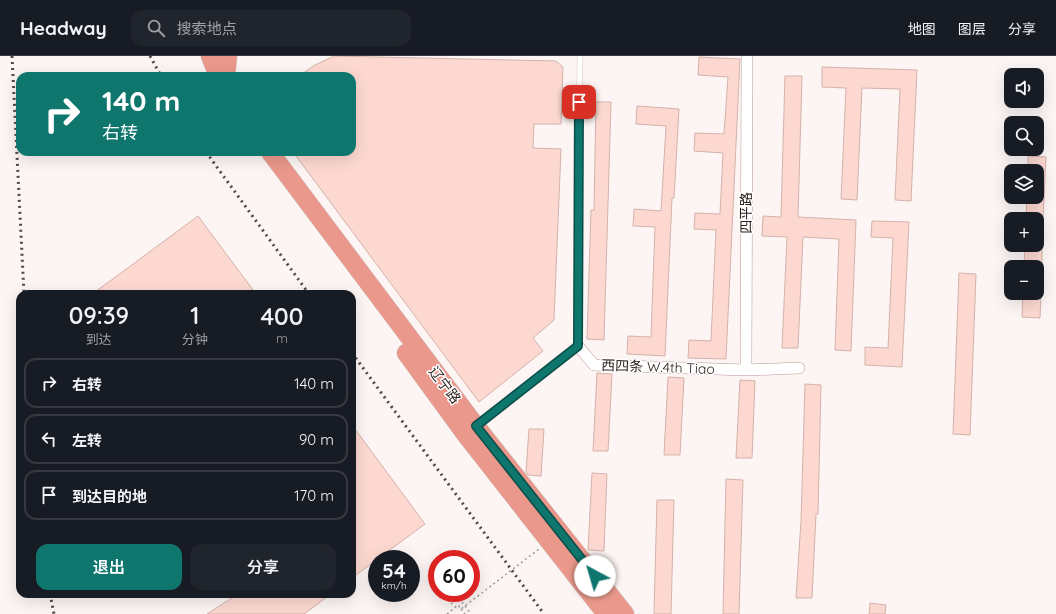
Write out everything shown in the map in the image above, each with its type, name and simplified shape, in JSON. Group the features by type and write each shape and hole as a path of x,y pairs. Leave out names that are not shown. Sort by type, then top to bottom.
{"main road":[{"path":"210,56 216,72"},
{"path":"226,72 228,56"},
{"path":"238,72 239,56"},
{"name":"辽宁路","path":"259,156 465,434 606,614"},
{"name":"辽宁路","path":"273,156 476,426 625,614"}],"street":[{"name":"四平路","path":"746,370 747,56"},
{"name":"西四条 W.4th Tiao","path":"578,346 594,365 746,370 799,368"}],"lane":[{"path":"476,426 578,346 580,56"}],"path":[{"path":"461,609 539,549"},
{"path":"451,604 459,598 471,614"},
{"path":"447,614 458,605 465,614"}],"building":[{"path":"334,56 556,61 563,67 561,124 534,124 533,148 561,149 554,320 533,338 543,351 479,402 296,156 356,156 356,72 305,72 315,65"},
{"path":"699,57 740,59 726,359 688,358 689,340 711,341 716,230 694,229 695,213 720,214 723,153 694,151 695,133 724,134 728,77 698,75"},
{"path":"822,67 917,70 911,201 895,200 900,89 862,88 857,200 841,199 846,88 822,87"},
{"path":"785,76 802,76 798,217 856,220 851,351 835,350 839,239 803,237 798,348 782,348 787,237 762,236 763,216 781,217"},
{"path":"596,102 611,102 604,340 587,339 591,210 594,210"},
{"path":"637,106 679,109 674,198 672,198 665,356 627,354 628,336 651,337 655,227 633,226 634,209 661,211 666,126 636,124"},
{"path":"1028,156 1046,157 1044,198 1044,164 1028,164"},
{"path":"1027,204 1044,204 1043,212 1026,212"},
{"path":"198,216 253,290 98,290"},
{"path":"872,221 909,222 902,367 865,365 865,347 888,348 893,238 871,237"},
{"path":"1025,252 1042,252 1042,260 1024,260"},
{"path":"959,273 976,274 970,435 953,434"},
{"path":"1023,300 1041,300 1040,318 1022,317"},
{"path":"597,373 612,374 608,451 593,451"},
{"path":"668,377 684,378 680,455 664,455"},
{"path":"740,380 755,381 752,458 736,458"},
{"path":"805,384 821,385 818,514 816,514 812,598 796,598 801,521"},
{"path":"529,429 544,429 541,476 528,475 526,472"},
{"path":"356,430 425,524 390,550 368,550 368,566 356,575"},
{"path":"592,473 607,474 604,551 588,550"},
{"path":"726,479 743,480 739,614 723,614"},
{"path":"657,500 674,500 671,614 654,614"},
{"path":"232,598 326,598 304,614 207,614"},
{"path":"870,603 886,605 885,614 869,614"}],"railway":[{"path":"12,56 16,135"},
{"path":"150,56 159,72"},
{"path":"17,156 24,290"},
{"path":"209,156 306,290"},
{"path":"356,358 544,614"},
{"path":"51,598 54,614"}],"route":[{"path":"579,102 578,346 476,426 595,576"}]}
